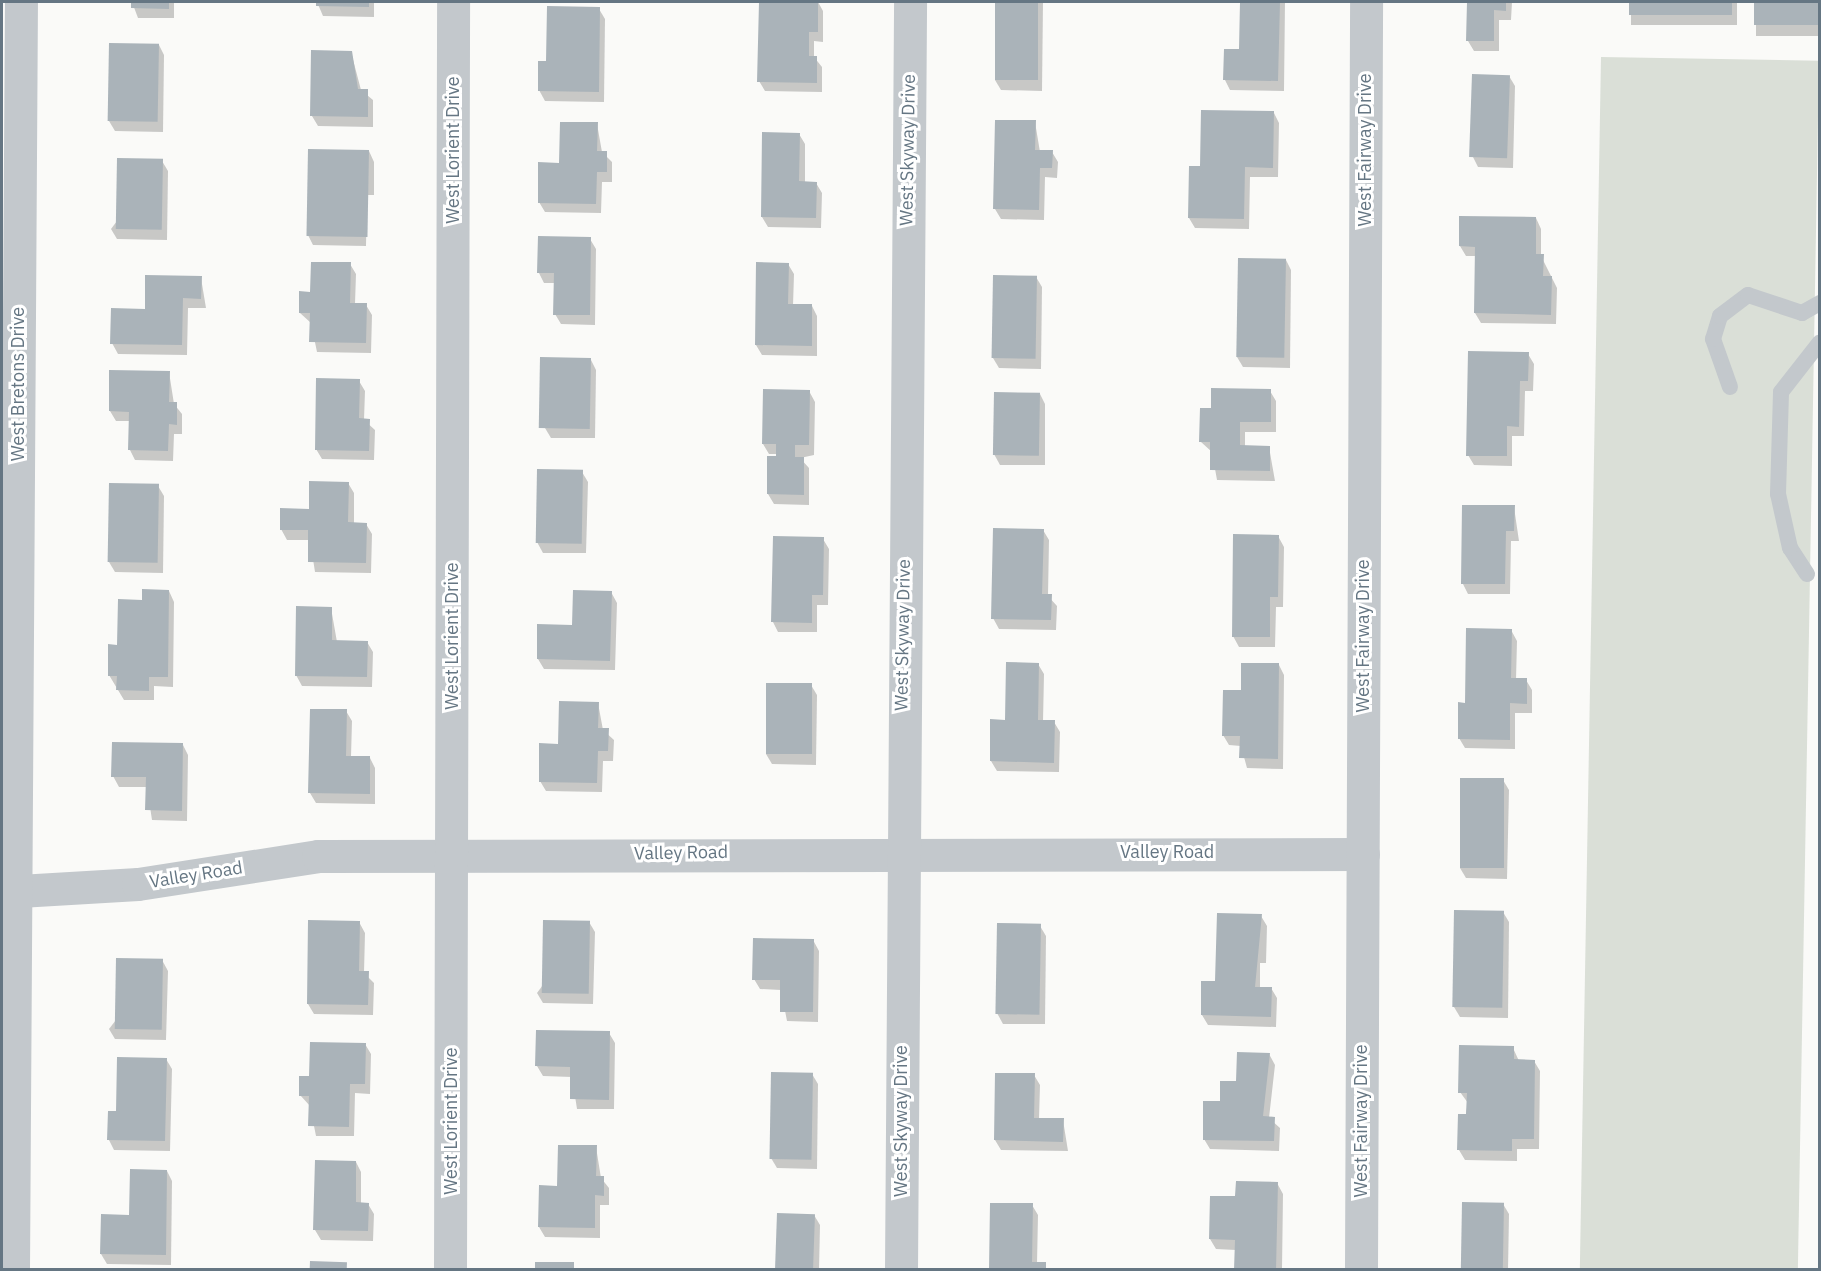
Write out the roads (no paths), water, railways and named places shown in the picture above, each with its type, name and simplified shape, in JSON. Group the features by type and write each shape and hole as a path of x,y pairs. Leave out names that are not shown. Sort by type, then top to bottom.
{"street":[{"name":"West Bretons Drive","path":"13,1269 8,892 21,2"},
{"name":"West Lorient Drive","path":"450,1269 453,2"},
{"name":"West Skyway Drive","path":"902,1269 900,851 910,2"},
{"name":"West Fairway Drive","path":"1361,1269 1366,2"},
{"name":"Valley Road","path":"8,892 138,885 318,856 900,851 1363,854"}],"lane":[{"path":"1730,387 1713,339 1720,316 1748,295 1802,313 1820,303"},
{"path":"1807,574 1790,548 1778,494 1781,392 1820,342"}]}
